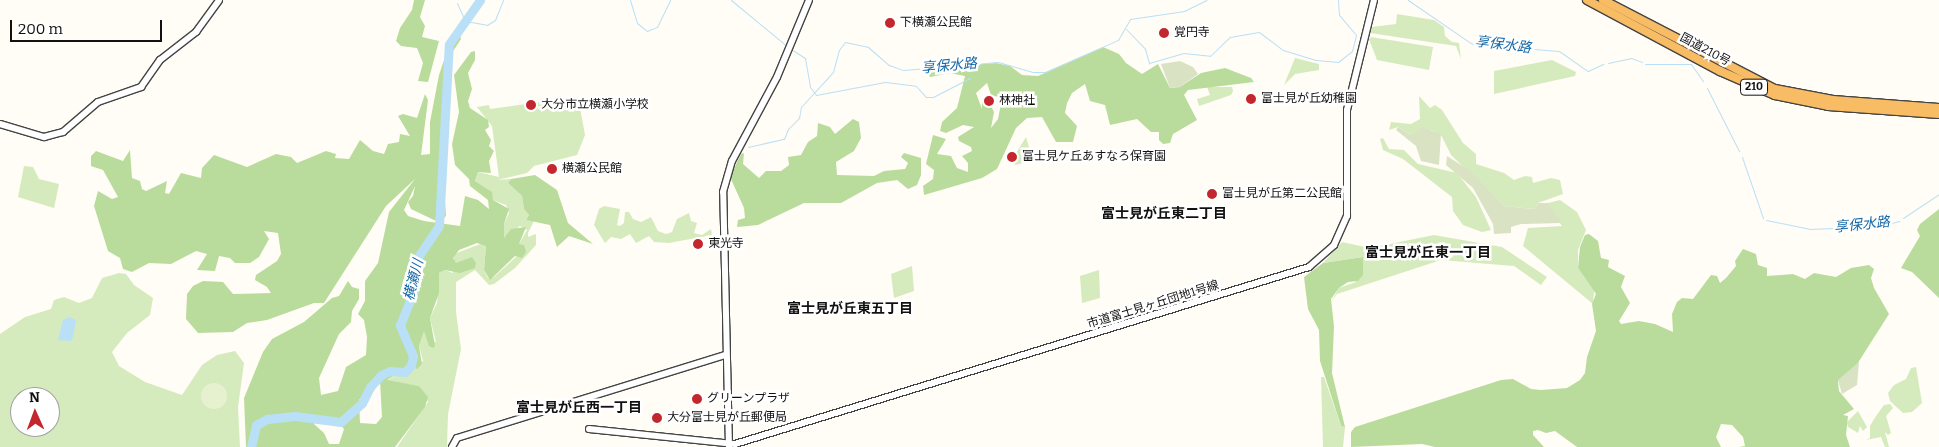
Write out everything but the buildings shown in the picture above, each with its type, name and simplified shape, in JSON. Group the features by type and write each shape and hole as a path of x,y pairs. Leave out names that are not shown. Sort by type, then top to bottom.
{"highway":[{"name":"国道210号","path":"1587,0 1720,71 1775,95 1828,106 1939,114"},
{"name":"国道210号","path":"1603,0 1775,89 1833,100 1939,108"}],"street":[{"path":"0,124 44,137 63,132 98,102 141,87 160,60 193,35 219,0"},
{"path":"589,428 729,446 721,212 724,187 732,161 777,77 809,0"},
{"name":"市道富士見ヶ丘団地1号線","path":"729,446 1275,280 1315,264 1339,238 1347,216 1347,110 1374,0"},
{"path":"452,447 457,438 726,355"}],"green space":[{"path":"414,0 425,0 420,17 425,26 422,37 439,41 428,82 418,81 423,63 417,48 401,46 396,41 400,28 412,10"},
{"path":"1397,14 1434,20 1444,27 1445,36 1452,42 1459,43 1461,59 1456,46 1370,33 1372,27 1396,24"},
{"path":"459,32 461,39 450,56 443,99 441,141 446,216 440,221 434,220 411,209 408,202 413,196 415,186 404,210 408,216 424,221 460,226 465,196 478,200 489,209 488,200 470,186 469,179 455,165 452,144 459,112 454,75 471,52 475,51 475,60 468,73 472,89 468,101 470,108 488,120 489,127 485,130 491,140 489,146 494,151 489,161 491,173 478,172 475,181 492,192 493,200 509,209 504,224 504,238 511,229 526,227 519,244 524,245 526,252 522,258 515,256 490,280 484,270 486,246 477,243 459,250 453,258 456,263 472,257 476,263 475,268 460,273 445,270 439,273 439,293 430,318 435,346 433,348 429,346 424,331 419,346 422,364 417,369 411,366 387,380 419,386 428,397 425,407 395,447 246,447 244,398 263,352 272,339 304,322 332,298 339,296 348,281 352,287 359,289 359,299 352,311 351,322 339,334 319,378 321,395 338,391 346,367 366,355 367,337 364,320 358,314 365,301 365,281 378,263 389,212 415,179 386,206 324,303 314,303 267,320 247,323 233,332 198,333 186,319 187,294 193,286 203,281 223,282 233,294 271,293 267,287 255,280 256,275 277,261 281,254 278,233 264,231 269,239 259,257 250,263 235,263 230,258 219,256 215,271 197,270 207,254 196,251 171,264 149,263 132,272 123,269 120,258 108,251 94,206 98,191 112,199 118,197 103,170 91,166 91,156 96,151 123,161 130,150 132,178 140,181 142,189 146,191 167,181 165,193 169,194 181,173 201,178 202,168 214,155 247,167 276,154 291,157 297,163 326,151 336,154 335,158 349,159 360,140 373,151 384,154 388,144 399,142 400,134 410,136 398,116 403,114 417,118 425,94 428,100 421,155 430,154 430,122 439,75 448,48","holes":["380,381 382,417 376,424 360,423 359,400 363,395 365,400 368,398","358,402 352,417 339,423 344,429 339,444 329,444 324,433 314,424 318,417 339,419"]},
{"path":"1371,37 1433,47 1429,70 1377,60 1369,39"},
{"path":"1103,47 1119,54 1126,63 1142,74 1158,64 1170,88 1180,87 1201,73 1225,68 1251,78 1254,82 1188,90 1184,95 1197,120 1173,134 1170,143 1163,144 1159,140 1159,132 1151,132 1137,119 1110,125 1105,105 1090,101 1085,84 1072,93 1067,103 1065,113 1077,126 1073,142 1056,142 1042,117 1027,118 1016,128 997,169 982,178 924,195 923,186 933,179 934,170 926,164 933,135 946,139 937,154 951,156 957,168 968,172 968,163 962,156 972,151 971,147 959,141 958,137 974,127 963,125 946,133 940,131 942,122 957,108 965,76 950,73 930,77 927,71 931,66 963,60 971,65 996,63 1010,66 1022,75 1038,76","holes":["987,83 991,95 1002,98 998,119 991,128 994,112 987,99 982,102 982,109 976,93"]},
{"path":"1295,58 1319,64 1319,70 1295,74 1284,85"},
{"path":"1552,60 1576,72 1575,76 1494,94 1494,71"},
{"path":"1180,61 1193,67 1198,74 1180,87 1170,88 1161,64"},
{"path":"1207,87 1232,87 1233,91 1231,95 1199,106 1197,99 1210,95"},
{"path":"1419,96 1430,108 1435,105 1442,110 1463,143 1476,154 1476,164 1504,173 1514,180 1525,176 1532,177 1533,183 1551,178 1560,180 1563,194 1538,203 1535,209 1504,206 1451,155 1441,135 1431,130 1411,135 1398,127 1389,130 1391,122 1411,124 1420,119"},
{"path":"578,97 585,135 577,155 534,166 527,173 497,180 511,179 508,183 522,196 524,209 529,215 526,220 534,221 528,237 536,234 536,245 515,268 494,284 489,285 475,270 456,282 456,312 461,349 448,414 447,447 397,447 428,402 419,386 386,381 423,361 419,346 424,330 427,339 436,342 430,318 437,303 439,273 445,270 453,273 456,263 453,261 454,254 483,243 486,246 484,270 488,278 494,277 517,256 519,244 527,230 520,226 504,238 504,224 509,213 506,205 493,200 490,191 475,181 478,172 499,177 492,126 477,107 489,105 490,109"},
{"path":"853,119 859,122 861,138 854,151 836,162 837,175 874,176 884,171 905,169 908,163 901,157 904,153 921,158 921,175 917,185 908,189 897,180 877,183 841,203 804,203 758,225 737,227 738,220 745,218 744,208 730,177 741,154 744,153 743,164 759,178 766,171 781,171 789,165 788,157 801,155 808,142 817,136 818,123 830,127 835,134"},
{"path":"1398,127 1411,135 1422,127 1441,134 1439,165 1421,161 1416,146 1396,130"},
{"path":"1026,137 1033,161 1015,165 1013,158"},
{"path":"1383,138 1389,149 1404,150 1418,164 1457,173 1476,197 1491,230 1482,232 1463,225 1453,211 1452,197 1403,159 1383,150 1380,139"},
{"path":"1447,156 1469,170 1504,206 1535,209 1538,203 1548,203 1562,223 1521,224 1511,227 1511,233 1494,234 1493,224 1473,188 1446,165"},
{"path":"24,166 33,167 39,179 59,184 54,208 18,197"},
{"path":"535,175 557,190 568,223 593,244 569,236 557,247 550,225 526,220 529,215 524,209 522,196 508,183 511,179"},
{"path":"1560,200 1577,212 1586,230 1578,250 1578,268 1594,291 1593,304 1523,246 1528,228 1562,226 1548,207 1548,203"},
{"path":"604,206 620,209 617,225 620,226 624,223 625,212 629,212 633,219 641,222 651,217 658,231 666,234 672,232 677,219 689,213 691,221 697,223 694,233 702,235 711,229 712,235 669,243 654,242 649,236 636,243 630,234 621,239 611,237 605,243 594,225 599,209"},
{"path":"1939,209 1939,298 1912,272 1901,268 1920,236 1917,230 1920,224"},
{"path":"1589,234 1598,241 1601,258 1609,260 1608,267 1625,276 1621,287 1630,303 1619,321 1621,324 1639,321 1655,324 1673,332 1672,314 1677,302 1682,298 1693,299 1711,275 1717,276 1720,283 1736,266 1735,261 1743,249 1756,254 1758,265 1767,268 1767,276 1793,274 1805,279 1814,273 1836,277 1851,268 1869,265 1874,269 1871,278 1874,288 1889,314 1854,369 1838,381 1839,391 1854,409 1843,415 1848,416 1846,435 1850,447 1739,447 1745,446 1743,437 1732,425 1721,424 1716,437 1721,447 1577,447 1555,431 1546,433 1538,430 1533,431 1533,435 1544,447 1435,447 1422,444 1351,447 1351,432 1355,427 1501,380 1513,379 1531,389 1541,390 1567,388 1580,380 1585,373 1587,357 1596,331 1592,304 1596,294 1578,268 1580,247 1585,235"},
{"path":"1434,235 1502,247 1547,277 1541,285 1514,266 1441,260 1337,294 1331,302 1339,288 1356,282 1362,257 1323,263 1342,242 1370,248"},
{"path":"1363,257 1363,275 1358,281 1348,282 1339,288 1331,299 1334,326 1332,373 1345,427 1341,426 1320,361 1319,330 1308,309 1304,277 1323,263"},
{"path":"912,266 914,291 894,298 891,274"},
{"path":"1099,270 1100,298 1082,303 1080,276"},
{"path":"119,273 126,274 134,285 153,298 150,315 127,333 112,352 119,366 145,382 182,395 202,365 217,355 235,351 244,363 238,407 240,447 0,447 0,334 25,317 51,309 54,300 64,297 79,303 92,298 102,278"},
{"path":"1859,362 1857,385 1842,394 1838,380"},
{"path":"1916,367 1922,403 1912,412 1903,413 1890,401 1888,393 1894,385 1906,379 1911,368"},
{"path":"1321,377 1324,377 1341,426 1345,427 1343,447 1323,447"},
{"path":"214,383 223,387 227,396 223,405 214,409 205,405 201,396 205,387"},
{"path":"1890,404 1893,408 1886,416 1891,433 1888,435 1885,432 1889,447 1885,447 1881,437 1866,440 1870,438 1870,426 1876,416 1884,405"},
{"path":"1858,411 1867,427 1863,431 1860,426 1858,433 1848,427 1847,422"}],"water":[{"path":"69,317 76,320 73,337 71,341 58,340 63,320"}],"waterway":[{"name":"横瀬川","path":"251,447 256,425 267,419 295,416 341,422 362,403 370,387 381,375 390,371 405,372 411,365 413,356 400,325 415,288 418,257 439,226 449,44 480,0"},
{"name":"享保水路","path":"457,3 465,21 487,25 495,20 503,0"},
{"name":"享保水路","path":"630,0 637,23 647,31 657,27 670,0"},
{"name":"享保水路","path":"731,0 788,47"},
{"name":"享保水路","path":"748,147 784,139 788,129 799,118 801,107 833,72 839,50 845,42 868,47 889,65 903,70 998,62 1033,72 1045,72 1118,40 1130,19 1184,11 1207,0"},
{"name":"享保水路","path":"1126,29 1145,49 1149,63 1183,53 1210,56 1230,37 1259,32 1283,50 1316,60 1338,62 1352,51 1356,35 1339,15 1338,0"},
{"name":"享保水路","path":"1408,0 1472,44 1559,51 1588,71 1603,64"},
{"name":"享保水路","path":"791,49 805,58 810,87 816,95 885,82 916,86 926,97 933,97 970,78"},
{"name":"享保水路","path":"1608,63 1631,58 1642,62"},
{"name":"享保水路","path":"1645,64 1691,64 1703,81"},
{"name":"享保水路","path":"1707,88 1739,151"},
{"name":"享保水路","path":"1742,157 1763,218"},
{"name":"享保水路","path":"1903,218 1939,194"},
{"name":"享保水路","path":"1766,220 1810,229 1879,226 1899,221"}],"place":[{"name":"下横瀬公民館","path":"890,23"},
{"name":"覚円寺","path":"1164,33"},
{"name":"富士見が丘幼稚園","path":"1251,99"},
{"name":"林神社","path":"989,101"},
{"name":"大分市立横瀬小学校","path":"531,105"},
{"name":"富士見ケ丘あすなろ保育園","path":"1012,157"},
{"name":"横瀬公民館","path":"552,169"},
{"name":"富士見が丘第二公民館","path":"1212,194"},
{"name":"東光寺","path":"698,244"},
{"name":"グリーンプラザ","path":"697,399"},
{"name":"大分富士見が丘郵便局","path":"657,418"}],"district":[{"name":"富士見が丘東二丁目","path":"1164,214"},
{"name":"富士見が丘東一丁目","path":"1428,253"},
{"name":"富士見が丘東五丁目","path":"850,309"},
{"name":"富士見が丘西一丁目","path":"579,408"}]}
